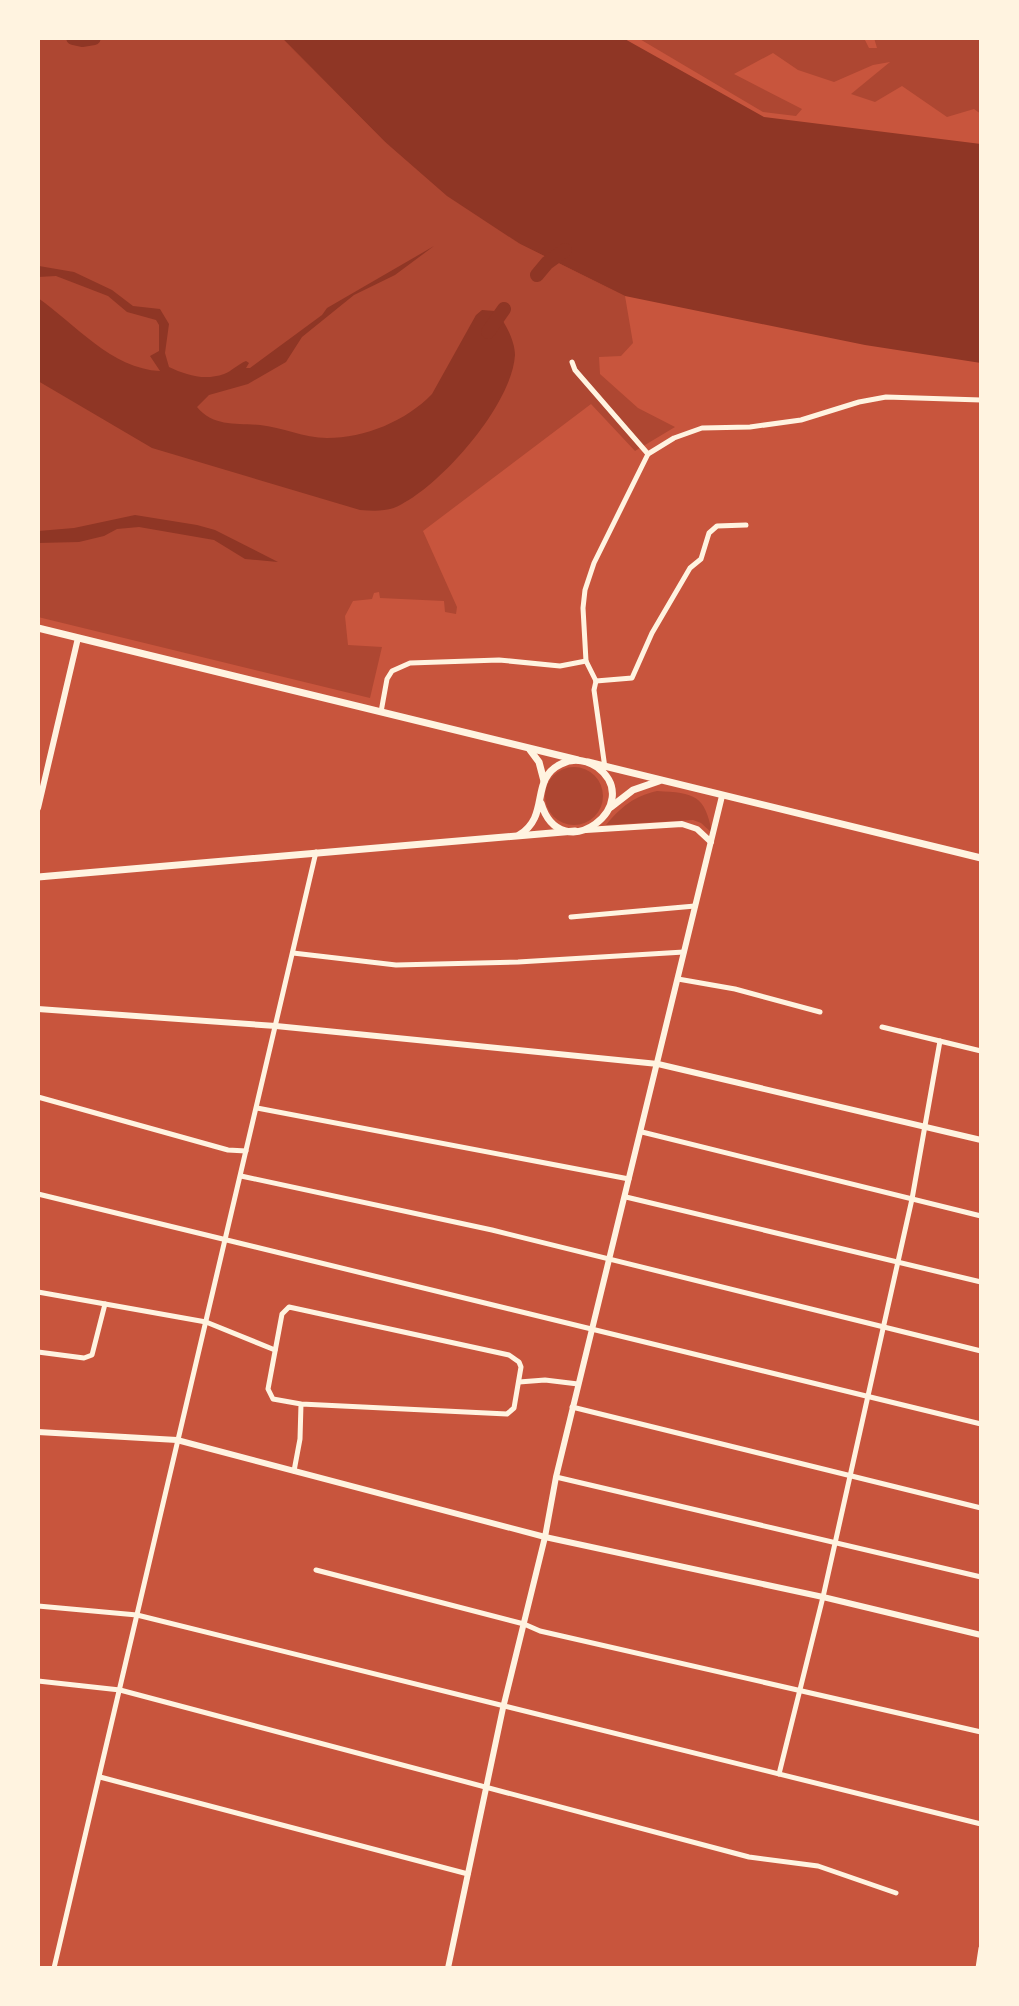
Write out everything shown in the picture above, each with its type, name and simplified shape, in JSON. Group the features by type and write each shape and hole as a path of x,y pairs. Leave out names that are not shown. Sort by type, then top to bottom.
{"main road":[{"path":"38,628 981,858"},
{"path":"517,836 530,826 541,803 544,781 539,762 529,749"},
{"path":"544,781 558,765 578,760"},
{"path":"588,762 606,777 611,794 609,808"},
{"path":"38,877 586,830 600,822 609,808 633,790 662,781"},
{"path":"541,803 553,823 575,831"}],"street":[{"path":"572,362 575,370 648,454"},
{"path":"606,777 594,690 596,681 586,661 583,608 590,575 648,454 674,438 702,428 750,427 801,420 873,399 912,396 981,400"},
{"path":"596,681 632,678 652,633 690,568 701,559 709,533 717,526 746,525"},
{"path":"38,808 78,638"},
{"path":"381,712 387,679 392,671 410,663 499,660 560,666 586,661"},
{"path":"448,1968 503,1708 545,1537 572,1407 642,1132 722,796"},
{"path":"586,830 682,824 697,829 711,842"},
{"path":"54,1968 316,852"},
{"path":"571,917 695,906"},
{"path":"293,953 396,965 518,962 684,952"},
{"path":"678,979 735,989 820,1012"},
{"path":"38,1009 276,1026 658,1064 981,1140"},
{"path":"882,1027 981,1051"},
{"path":"779,1774 823,1597 912,1199 940,1041"},
{"path":"38,1097 228,1150 246,1151"},
{"path":"257,1108 630,1180"},
{"path":"642,1132 981,1216"},
{"path":"241,1176 492,1230 607,1261 981,1351"},
{"path":"38,1194 981,1424"},
{"path":"626,1197 981,1282"},
{"path":"38,1292 206,1322 275,1350"},
{"path":"38,1352 84,1358 92,1355 105,1304"},
{"path":"295,1306 509,1355 521,1367 519,1382 514,1408 507,1414 301,1404 278,1401 269,1395 282,1314 295,1306"},
{"path":"519,1382 545,1380 578,1384"},
{"path":"294,1471 300,1439 301,1404"},
{"path":"572,1407 981,1508"},
{"path":"38,1432 177,1440 545,1537 823,1597 981,1635"},
{"path":"556,1477 981,1577"},
{"path":"316,1570 524,1624 540,1631 981,1732"},
{"path":"38,1606 137,1615 981,1824"},
{"path":"38,1681 120,1690 749,1857 818,1866 896,1893"},
{"path":"100,1777 468,1874"},
{"path":"978,1968 981,1948"}],"shaded area":[{"path":"38,38 282,38 384,141 520,244 625,296 633,343 621,356 599,357 600,374 638,408 675,427 635,451 591,404 423,531 457,607 456,614 445,612 444,601 380,598 379,592 374,593 372,599 353,601 345,616 348,645 382,647 370,698 38,617"},
{"path":"282,38 623,38 764,117 981,144 981,363 865,345 625,296 520,244 447,196 384,141"},
{"path":"638,38 864,38 869,48 877,48 874,38 981,38 981,114 974,109 947,117 902,86 875,102 851,94 890,62 873,65 834,82 798,70 773,53 734,74 802,109 796,116 763,112"},
{"path":"434,246 395,275 354,295 302,337 286,362 248,384 209,395 197,407 218,421 268,426 318,438 370,431 397,420 422,404 432,394 476,315 482,310 495,311 509,332 515,350 511,375 502,396 473,440 455,460 419,493 392,508 360,510 152,448 38,381 38,298 110,354 142,368 160,371 150,356 159,351 159,325 156,320 127,312 108,296 56,276 38,277 39,266 74,272 112,290 133,306 160,309 169,324 165,353 169,367 189,375 209,377 224,374 246,361 249,363 246,368 250,368 322,315 327,308"},
{"path":"135,515 215,530 278,562 245,559 214,540 139,527 117,529 104,536 79,542 38,543 38,531 74,528"},
{"path":"574,767 585,769 594,776 601,785 601,807 594,816 585,823 574,825 563,823 554,816 547,807 545,796 547,785 554,776 563,769"},
{"path":"657,791 696,798 706,811 712,833 693,820 606,825 628,803"}],"waterway":[{"path":"73,38 94,38"},
{"path":"537,275 565,250"},
{"path":"488,332 504,309"}]}
